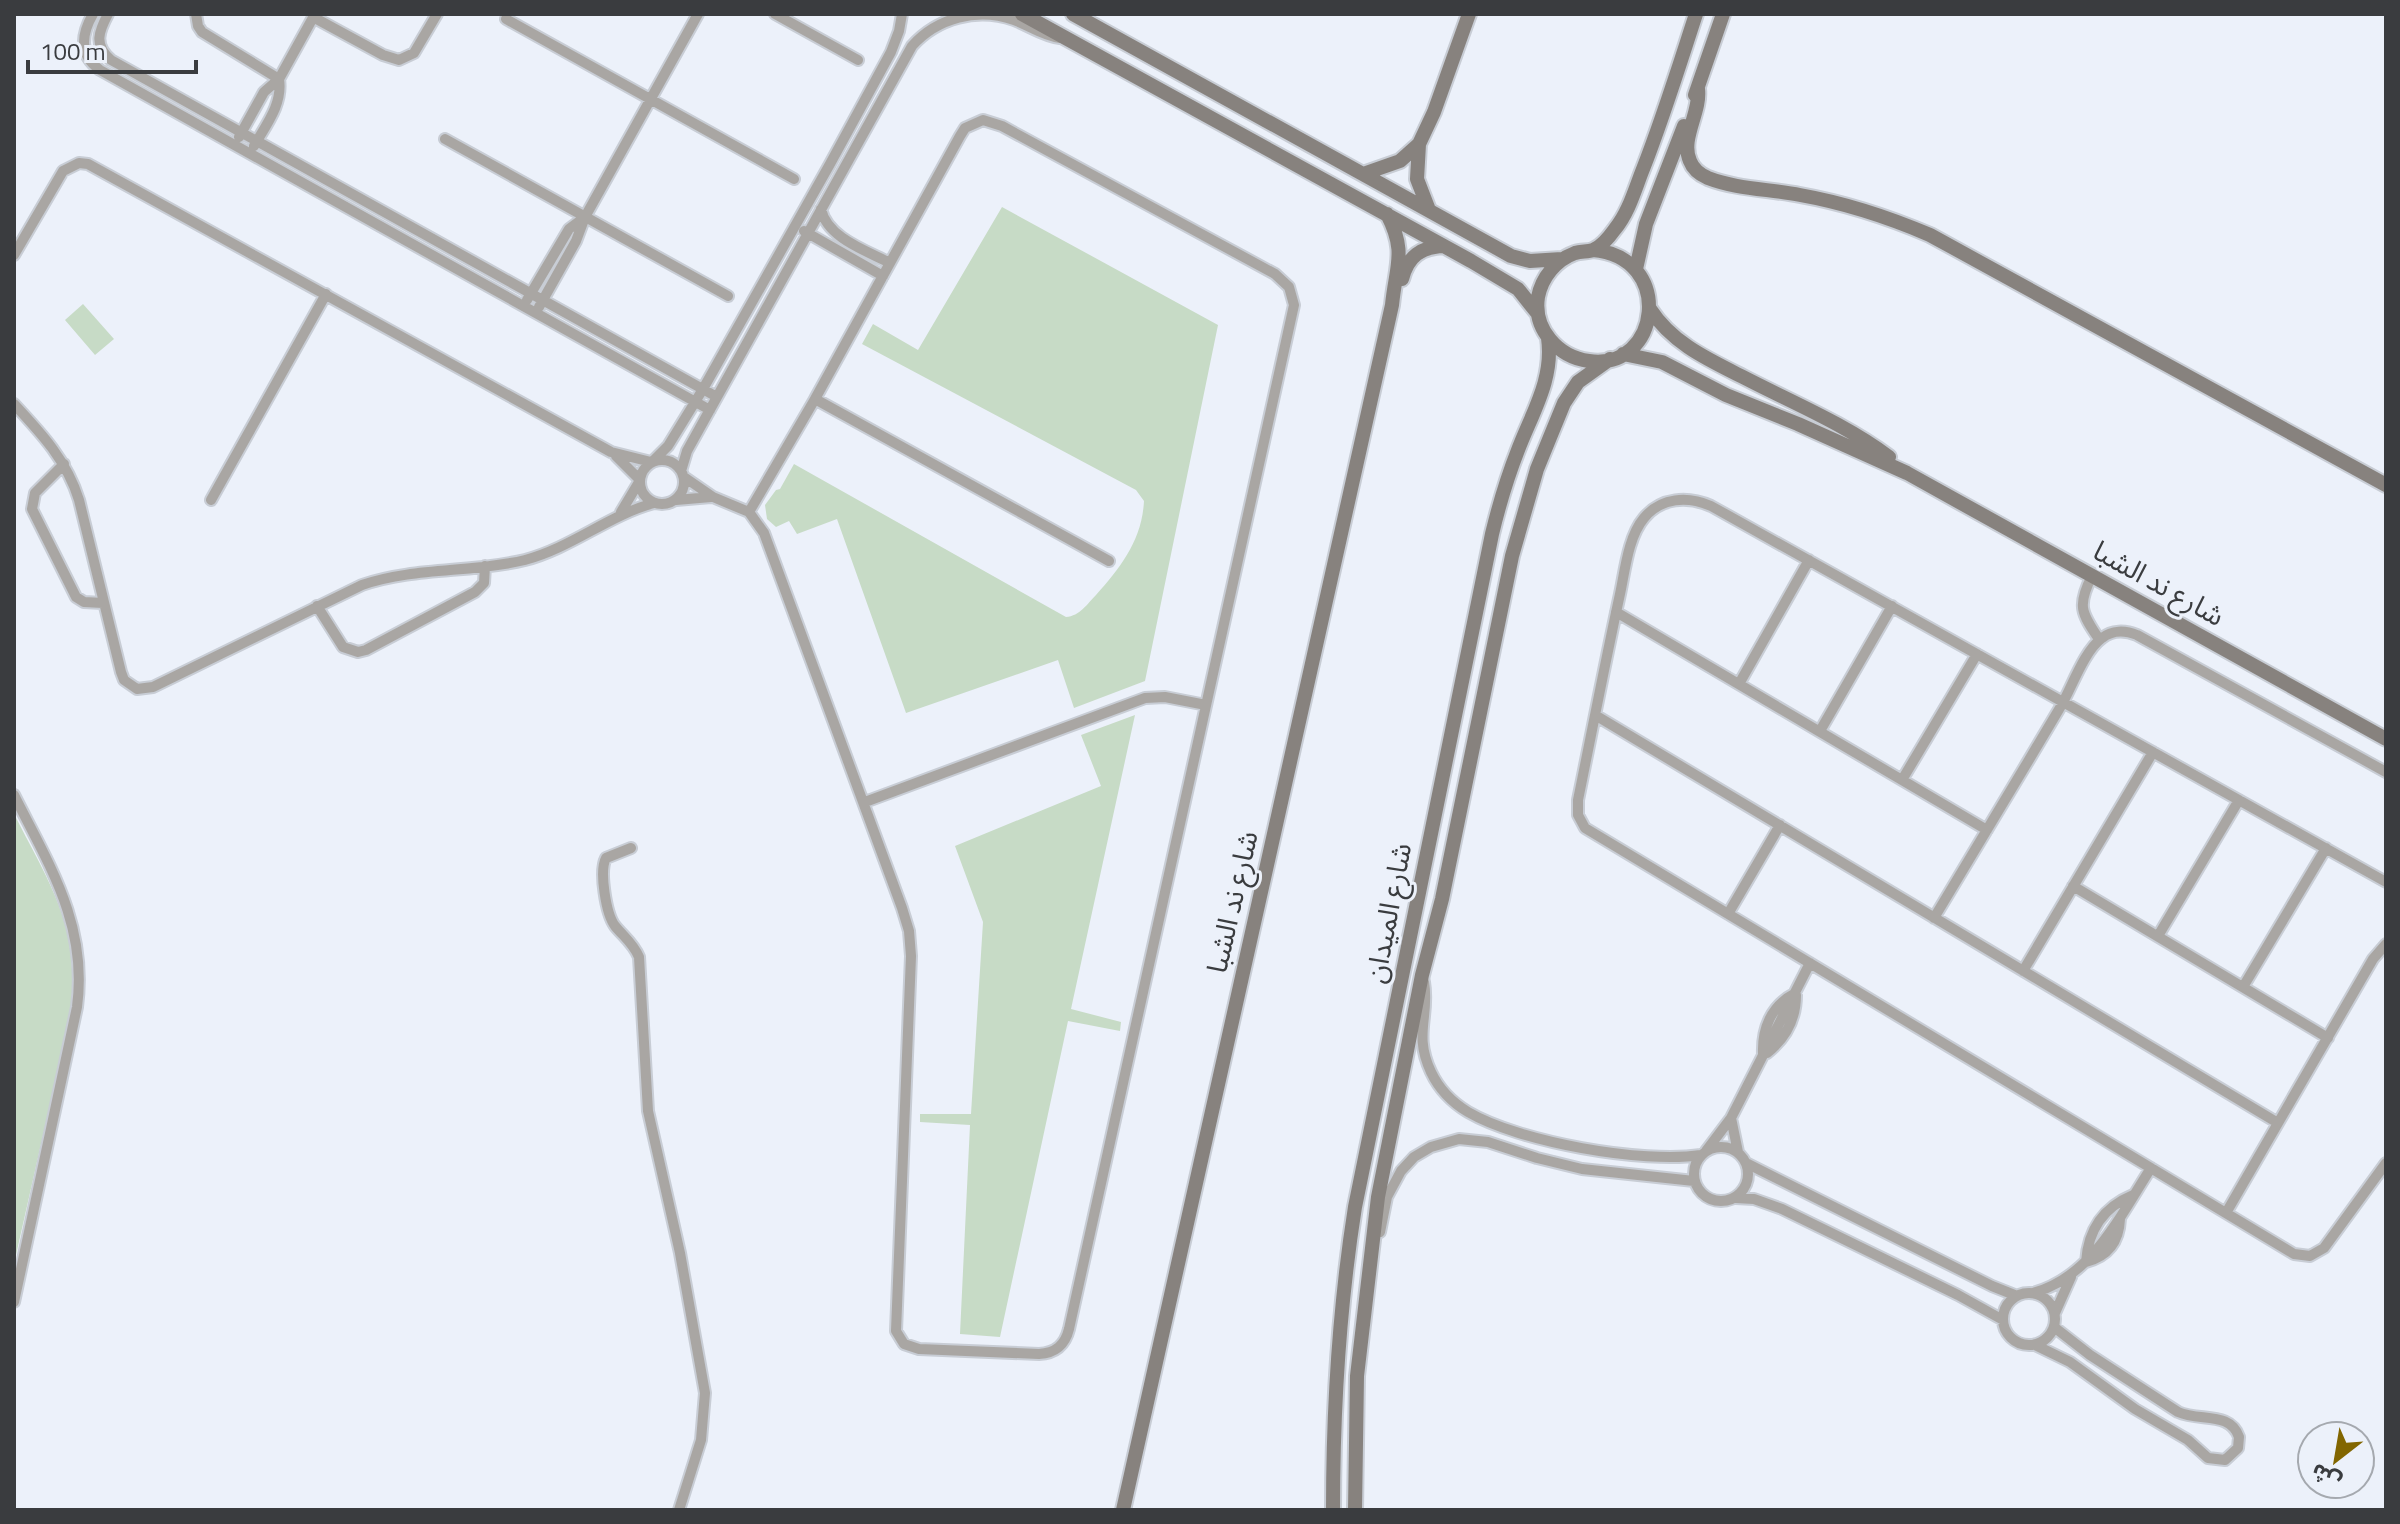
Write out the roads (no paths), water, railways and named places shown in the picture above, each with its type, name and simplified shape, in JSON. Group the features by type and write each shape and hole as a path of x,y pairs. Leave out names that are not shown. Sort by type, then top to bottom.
{"street":[{"path":"93,14 86,26 83,42 84,51 93,65 710,410"},
{"path":"108,14 98,38 107,57 717,397"},
{"path":"196,14 202,32 279,79 281,88 277,105 250,153"},
{"path":"235,145 264,92 279,79 314,15 383,55 399,60 414,53 437,14"},
{"path":"536,312 698,14"},
{"path":"775,14 858,60"},
{"path":"617,517 630,501 643,469 668,446 696,402 891,52 902,14"},
{"path":"1022,14 1518,289 1539,315 1548,338 1560,350 1576,358 1593,362 1616,356 1642,335 1650,309 1644,281 1636,269 1617,255 1593,250 1574,253 1550,270 1538,299 1539,315"},
{"path":"1073,14 1511,256 1530,261 1562,259"},
{"path":"1429,210 1417,179 1419,144 1469,14"},
{"path":"1593,250 1615,230 1629,204 1696,14"},
{"path":"1636,269 1646,224 1723,14"},
{"path":"674,501 682,491 687,451 912,46 928,31 959,17 989,15 1010,19 1049,36 1066,39"},
{"path":"506,19 794,179"},
{"path":"1698,89 1688,152 1690,161 1700,173 1723,182 1835,201 1930,235 2386,485"},
{"path":"611,452 652,461 669,461 713,497 749,512 764,533 906,919 910,943 896,1331 904,1344 919,1349 1048,1353 1062,1345 1069,1329 1293,315 1294,305 1289,287 1275,274 1002,126 983,120 965,128 960,136 749,512"},
{"path":"445,139 728,296"},
{"path":"1363,174 1400,161 1419,144"},
{"path":"14,255 63,171 70,166 88,164 611,452 639,480 644,495 654,503"},
{"path":"830,164 831,174 803,226 807,233 883,276"},
{"path":"821,209 825,223 835,233 890,263"},
{"name":"شارع ند الشبا","path":"1123,1510 1392,305 1400,253 1396,231 1387,214"},
{"path":"524,306 569,229 585,217"},
{"name":"شارع ند الشبا","path":"1392,305 1408,262 1423,250 1445,246"},
{"path":"211,500 326,294"},
{"name":"شارع ند الشبا","path":"1650,309 1659,324 1686,347 1868,443 1907,473"},
{"name":"شارع الميدان","path":"1333,1510 1334,1397 1355,1207 1492,534 1514,461 1547,378 1548,338"},
{"name":"شارع ند الشبا","path":"1616,356 1662,362 1726,395 1907,473 2386,739"},
{"name":"شارع الميدان","path":"1355,1510 1357,1376 1378,1197 1512,556 1527,498 1570,392 1588,372 1616,356"},
{"path":"815,399 1109,561"},
{"path":"14,404 64,464 79,500 124,680 137,689 145,689 375,581 536,556 654,503 713,497"},
{"path":"64,464 35,493 32,509 76,597 84,602 103,603"},
{"path":"2386,882 1701,502 1691,499 1670,501 1651,511 1638,527 1616,612 1577,808 1581,822 1592,832 2294,1254 2318,1253 2386,1163"},
{"path":"1739,684 1809,560"},
{"path":"317,606 337,641 343,647 358,652 475,592 484,583 485,566"},
{"path":"2092,576 2081,606 2085,619 2099,639"},
{"path":"1820,731 1892,606"},
{"path":"1616,612 1987,830"},
{"path":"1934,918 2099,639 2121,631 2137,635 2386,772"},
{"path":"1902,780 1977,654"},
{"path":"865,802 1145,698 1165,697 1206,705"},
{"path":"1595,715 2278,1123"},
{"path":"2023,971 2153,752"},
{"path":"14,795 67,905 77,939 80,974 75,1015 14,1302"},
{"path":"2158,936 2239,800"},
{"path":"1728,914 1780,825"},
{"path":"631,848 609,854 603,862 602,871 611,919 632,943 639,957 648,1111 680,1253 705,1393 701,1440 679,1510"},
{"path":"2243,987 2326,848"},
{"path":"2073,886 2328,1038"},
{"path":"2226,1213 2373,959 2386,944"},
{"path":"1810,963 1731,1118 1695,1165 1694,1181 1700,1192 1710,1199 1723,1202 1736,1198 1754,1199 1782,1209 2003,1320"},
{"path":"1422,975 1426,997 1421,1037 1426,1059 1442,1089 1467,1111 1512,1130 1584,1148 1662,1156 1703,1153 1725,1147 1738,1152"},
{"path":"1731,1118 1738,1152 1746,1163 1905,1244 2017,1296 2033,1293 2071,1277"},
{"path":"1369,1260 1395,1179 1414,1157 1449,1141 1479,1140 1582,1169 1694,1181"},
{"path":"1736,1198 1747,1182 1746,1163"},
{"path":"2035,1345 2047,1338 2054,1327 2055,1313 2071,1277 2120,1217 2151,1168"},
{"path":"2086,1262 2089,1240 2099,1220 2114,1205 2134,1195"},
{"path":"2033,1293 2049,1302 2055,1313"},
{"path":"2017,1296 2005,1309 2003,1320 2006,1331 2016,1341 2035,1345 2070,1362 2116,1397 2188,1440 2208,1458 2225,1460 2234,1453 2239,1437 2230,1422 2193,1418 2178,1412 2090,1355 2054,1327"}]}
